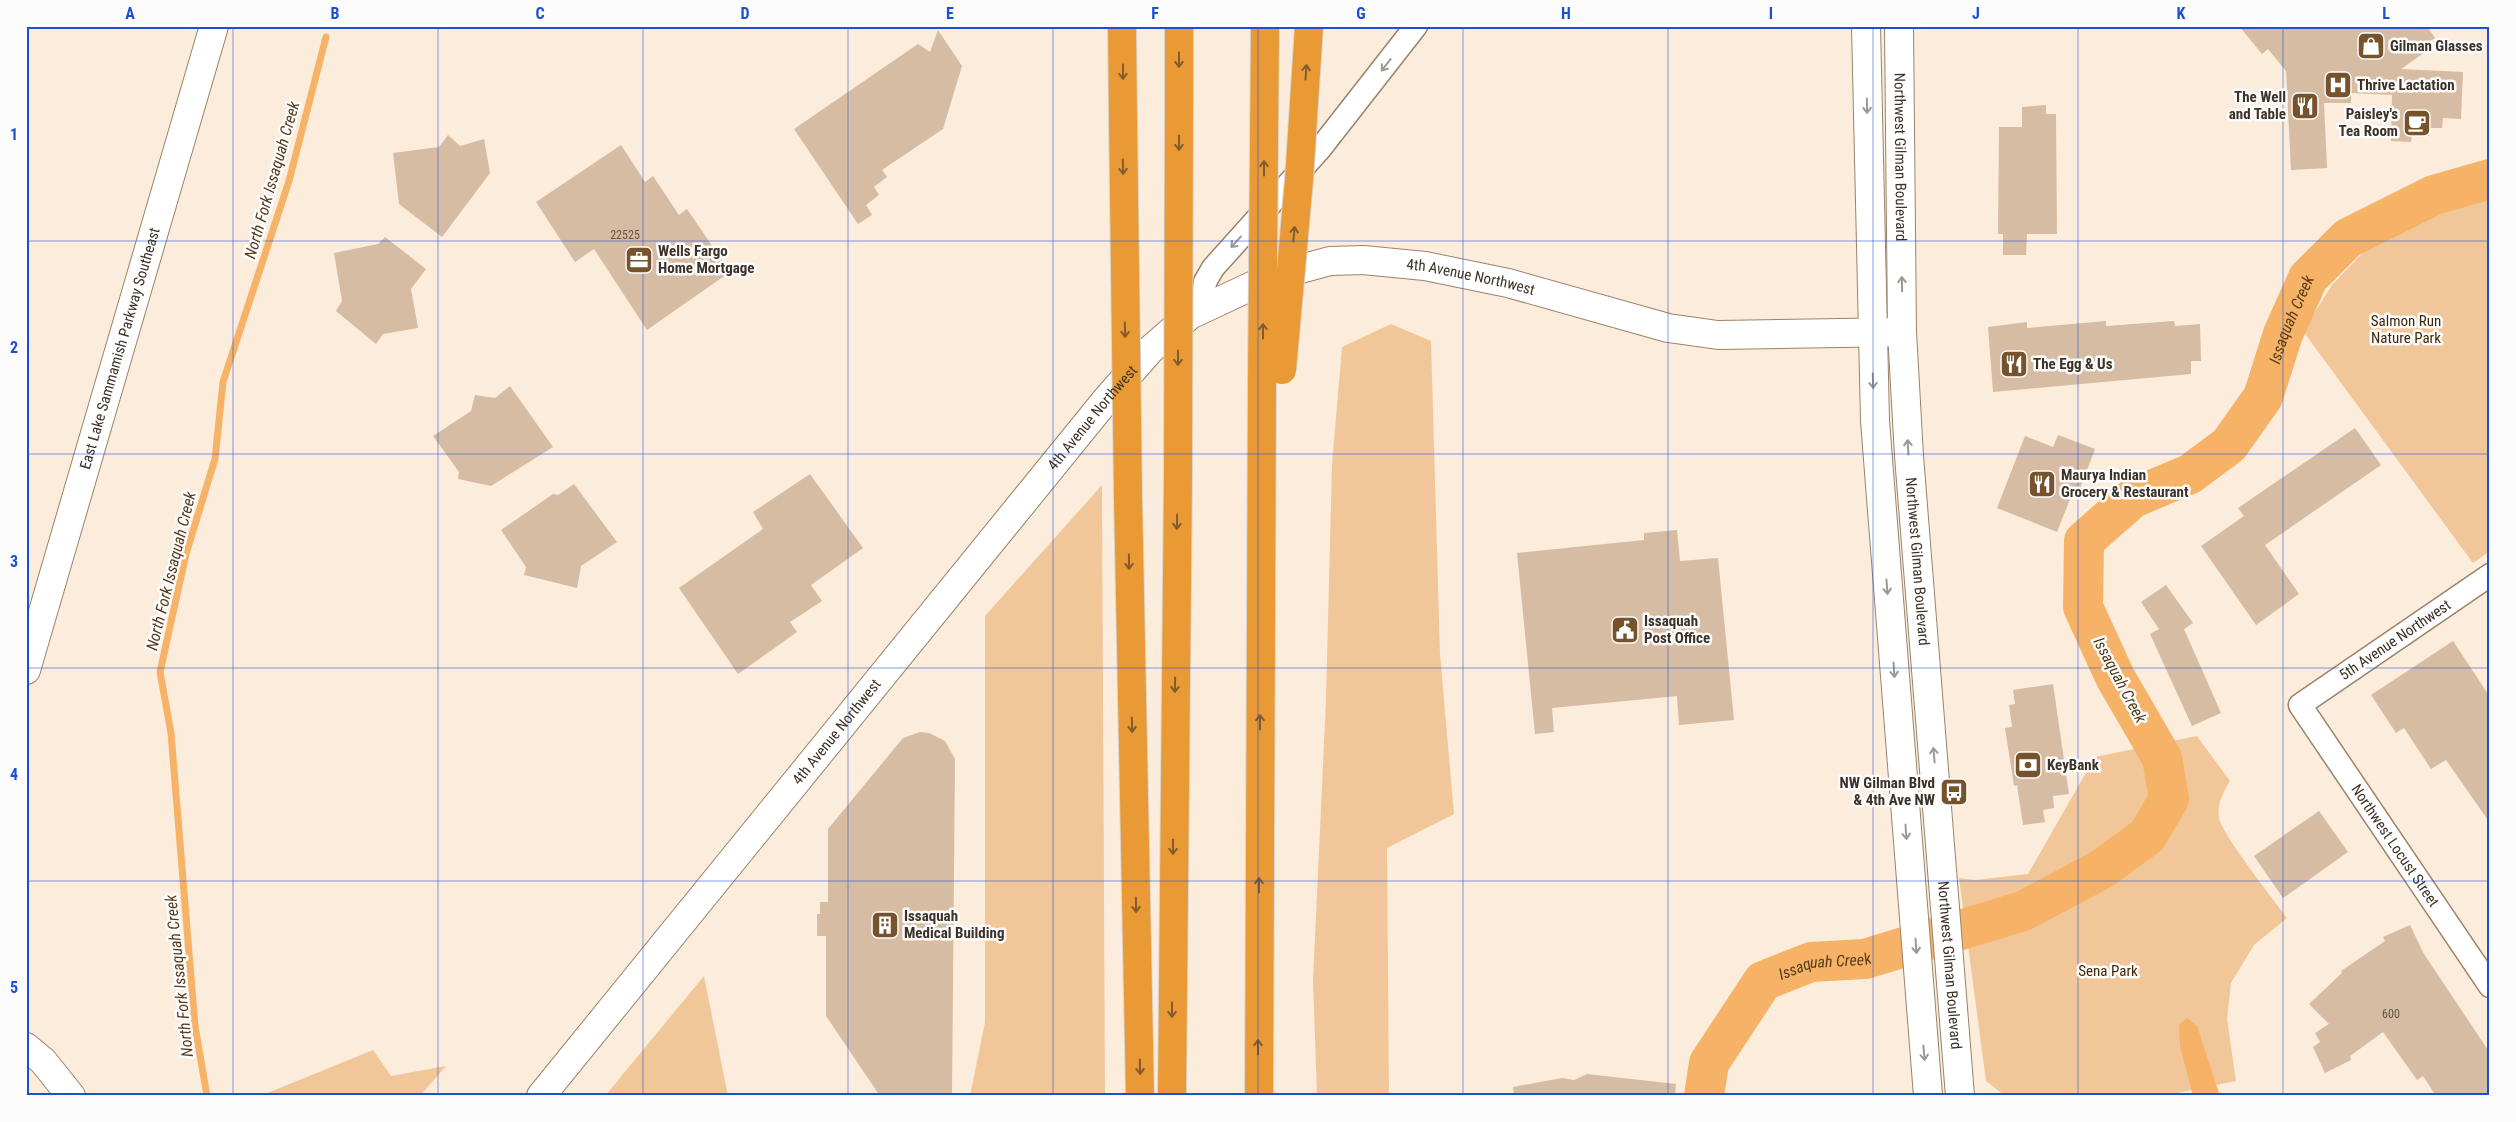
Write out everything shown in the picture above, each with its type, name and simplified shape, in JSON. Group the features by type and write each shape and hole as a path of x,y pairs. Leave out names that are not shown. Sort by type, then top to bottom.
{"highway":[{"path":"1122,26 1128,496 1140,1096"},
{"path":"1172,1096 1180,26"},
{"path":"1259,1096 1262,552 1272,375 1265,26"},
{"path":"1272,375 1299,180 1309,26"}],"street":[{"name":"East Lake Sammamish Parkway Southeast","path":"26,670 214,26"},
{"path":"1202,309 1206,282 1213,268 1319,150 1416,26"},
{"path":"1866,26 1874,421 1928,1096"},
{"name":"Northwest Gilman Boulevard","path":"1899,26 1902,332 1909,456 1960,1096"},
{"name":"4th Avenue Northwest","path":"541,1096 1106,400 1150,350 1190,315 1271,277 1330,262 1363,260 1425,266 1508,283 1677,329 1718,335 1902,332"},
{"name":"5th Avenue Northwest","path":"2300,705 2490,575"},
{"name":"Northwest Locust Street","path":"2300,705 2490,986"},
{"path":"26,1047 43,1061 71,1096"}],"green space":[{"name":"Salmon Run Nature Park","path":"2490,191 2490,551 2473,563 2303,331 2332,285 2373,242 2434,207"},
{"path":"1391,324 1431,341 1440,654 1454,814 1387,848 1389,1096 1317,1096 1313,980 1326,700 1332,464 1342,347"},
{"path":"1102,485 1105,1096 970,1096 985,1022 985,616"},
{"name":"Sena Park","path":"2197,736 2230,781 2223,794 2219,808 2219,818 2223,827 2229,839 2287,918 2254,945 2231,983 2227,1019 2236,1081 2162,1096 2005,1096 1986,1081 1959,878 1975,880 2028,874 2095,757"},
{"path":"704,976 728,1096 605,1096"},
{"path":"373,1050 391,1076 446,1066 420,1096 260,1096"}],"shaded area":[{"path":"2187,1018 2197,1026 2220,1096 2193,1096 2180,1046 2179,1025"}],"building":[{"path":"2239,26 2427,26 2435,38 2424,45 2428,50 2401,69 2463,72 2461,119 2443,118 2442,128 2429,128 2429,136 2412,135 2411,142 2391,141 2392,95 2351,93 2351,103 2324,103 2327,168 2291,170 2286,71 2268,49 2262,54"},
{"path":"938,30 962,66 943,129 882,170 887,177 874,187 879,195 866,205 872,215 858,224 794,129 918,44 930,52"},
{"path":"2046,105 2046,114 2056,114 2057,234 2027,234 2026,255 2003,255 2003,234 1998,234 1999,127 2022,127 2022,107"},
{"path":"448,135 460,146 484,139 490,173 442,237 399,204 393,153 439,147"},
{"path":"621,145 645,182 653,176 679,215 687,209 730,272 647,330 594,249 575,262 536,202"},
{"path":"385,237 426,269 411,289 418,328 383,334 376,344 336,311 342,301 334,253 378,244"},
{"path":"2106,321 2106,326 2174,321 2175,326 2200,324 2201,361 2191,361 2191,374 1993,392 1988,327 2027,322 2027,328"},
{"path":"510,386 553,447 491,486 458,479 459,472 433,436 471,411 475,395 495,398"},
{"path":"2355,428 2381,465 2265,545 2299,594 2256,625 2201,546 2244,516 2238,508"},
{"name":"Maurya Indian Grocery & Restaurant","path":"2058,435 2095,449 2079,491 2074,489 2057,532 1997,508 2025,436 2053,447"},
{"path":"810,474 863,548 811,585 822,601 790,622 797,632 738,674 679,588 763,529 753,512"},
{"path":"574,484 617,542 581,566 577,588 524,575 526,567 501,530 553,494 558,495"},
{"name":"Issaquah Post Office","path":"1677,530 1680,561 1718,558 1734,720 1679,725 1677,696 1552,708 1554,732 1535,734 1517,553 1644,540 1644,533"},
{"path":"2166,585 2193,623 2184,629 2221,713 2192,726 2150,634 2159,629 2141,602"},
{"path":"2453,641 2490,697 2490,823 2446,760 2431,769 2404,728 2396,733 2371,695"},
{"path":"2053,684 2069,794 2053,796 2054,808 2043,810 2045,822 2023,825 2017,785 2014,786 2005,728 2012,727 2009,705 2015,704 2013,690"},
{"name":"Issaquah Medical Building","path":"920,732 929,733 945,741 955,759 952,1096 880,1096 826,1016 826,936 817,936 817,914 820,914 820,902 828,902 828,829 903,738"},
{"path":"2319,811 2348,852 2283,898 2254,856"},
{"path":"2410,925 2424,954 2490,1053 2490,1096 2436,1096 2423,1076 2417,1080 2383,1032 2350,1056 2351,1060 2325,1073 2313,1047 2320,1042 2315,1033 2329,1024 2309,1004 2342,973 2341,971 2385,941 2383,937"},
{"path":"1587,1074 1676,1084 1675,1096 1514,1096 1513,1087 1562,1078 1574,1080"}],"waterway":[{"name":"North Fork Issaquah Creek","path":"207,1096 195,1026 171,733 160,672 186,554 215,459 223,382 289,181 326,37"},
{"name":"Issaquah Creek","path":"1704,1096 1709,1063 1763,981 1811,962 1865,959 2023,911 2102,869 2147,836 2169,799 2162,758 2115,677 2083,607 2084,541 2133,498 2190,474 2229,445 2263,397 2283,334 2308,278 2348,238 2434,195 2490,179"}],"place":[{"name":"Gilman Glasses","path":"2371,46"},
{"name":"Thrive Lactation","path":"2338,85"},
{"name":"The Well and Table","path":"2305,106"},
{"name":"Paisley's Tea Room","path":"2417,123"},
{"name":"Wells Fargo Home Mortgage","path":"639,260"},
{"name":"The Egg & Us","path":"2014,364"},
{"name":"Maurya Indian Grocery & Restaurant","path":"2042,484"},
{"name":"Issaquah Post Office","path":"1625,630"},
{"name":"KeyBank","path":"2028,765"},
{"name":"NW Gilman Blvd & 4th Ave NW","path":"1954,792"},
{"name":"Issaquah Medical Building","path":"885,925"}]}
